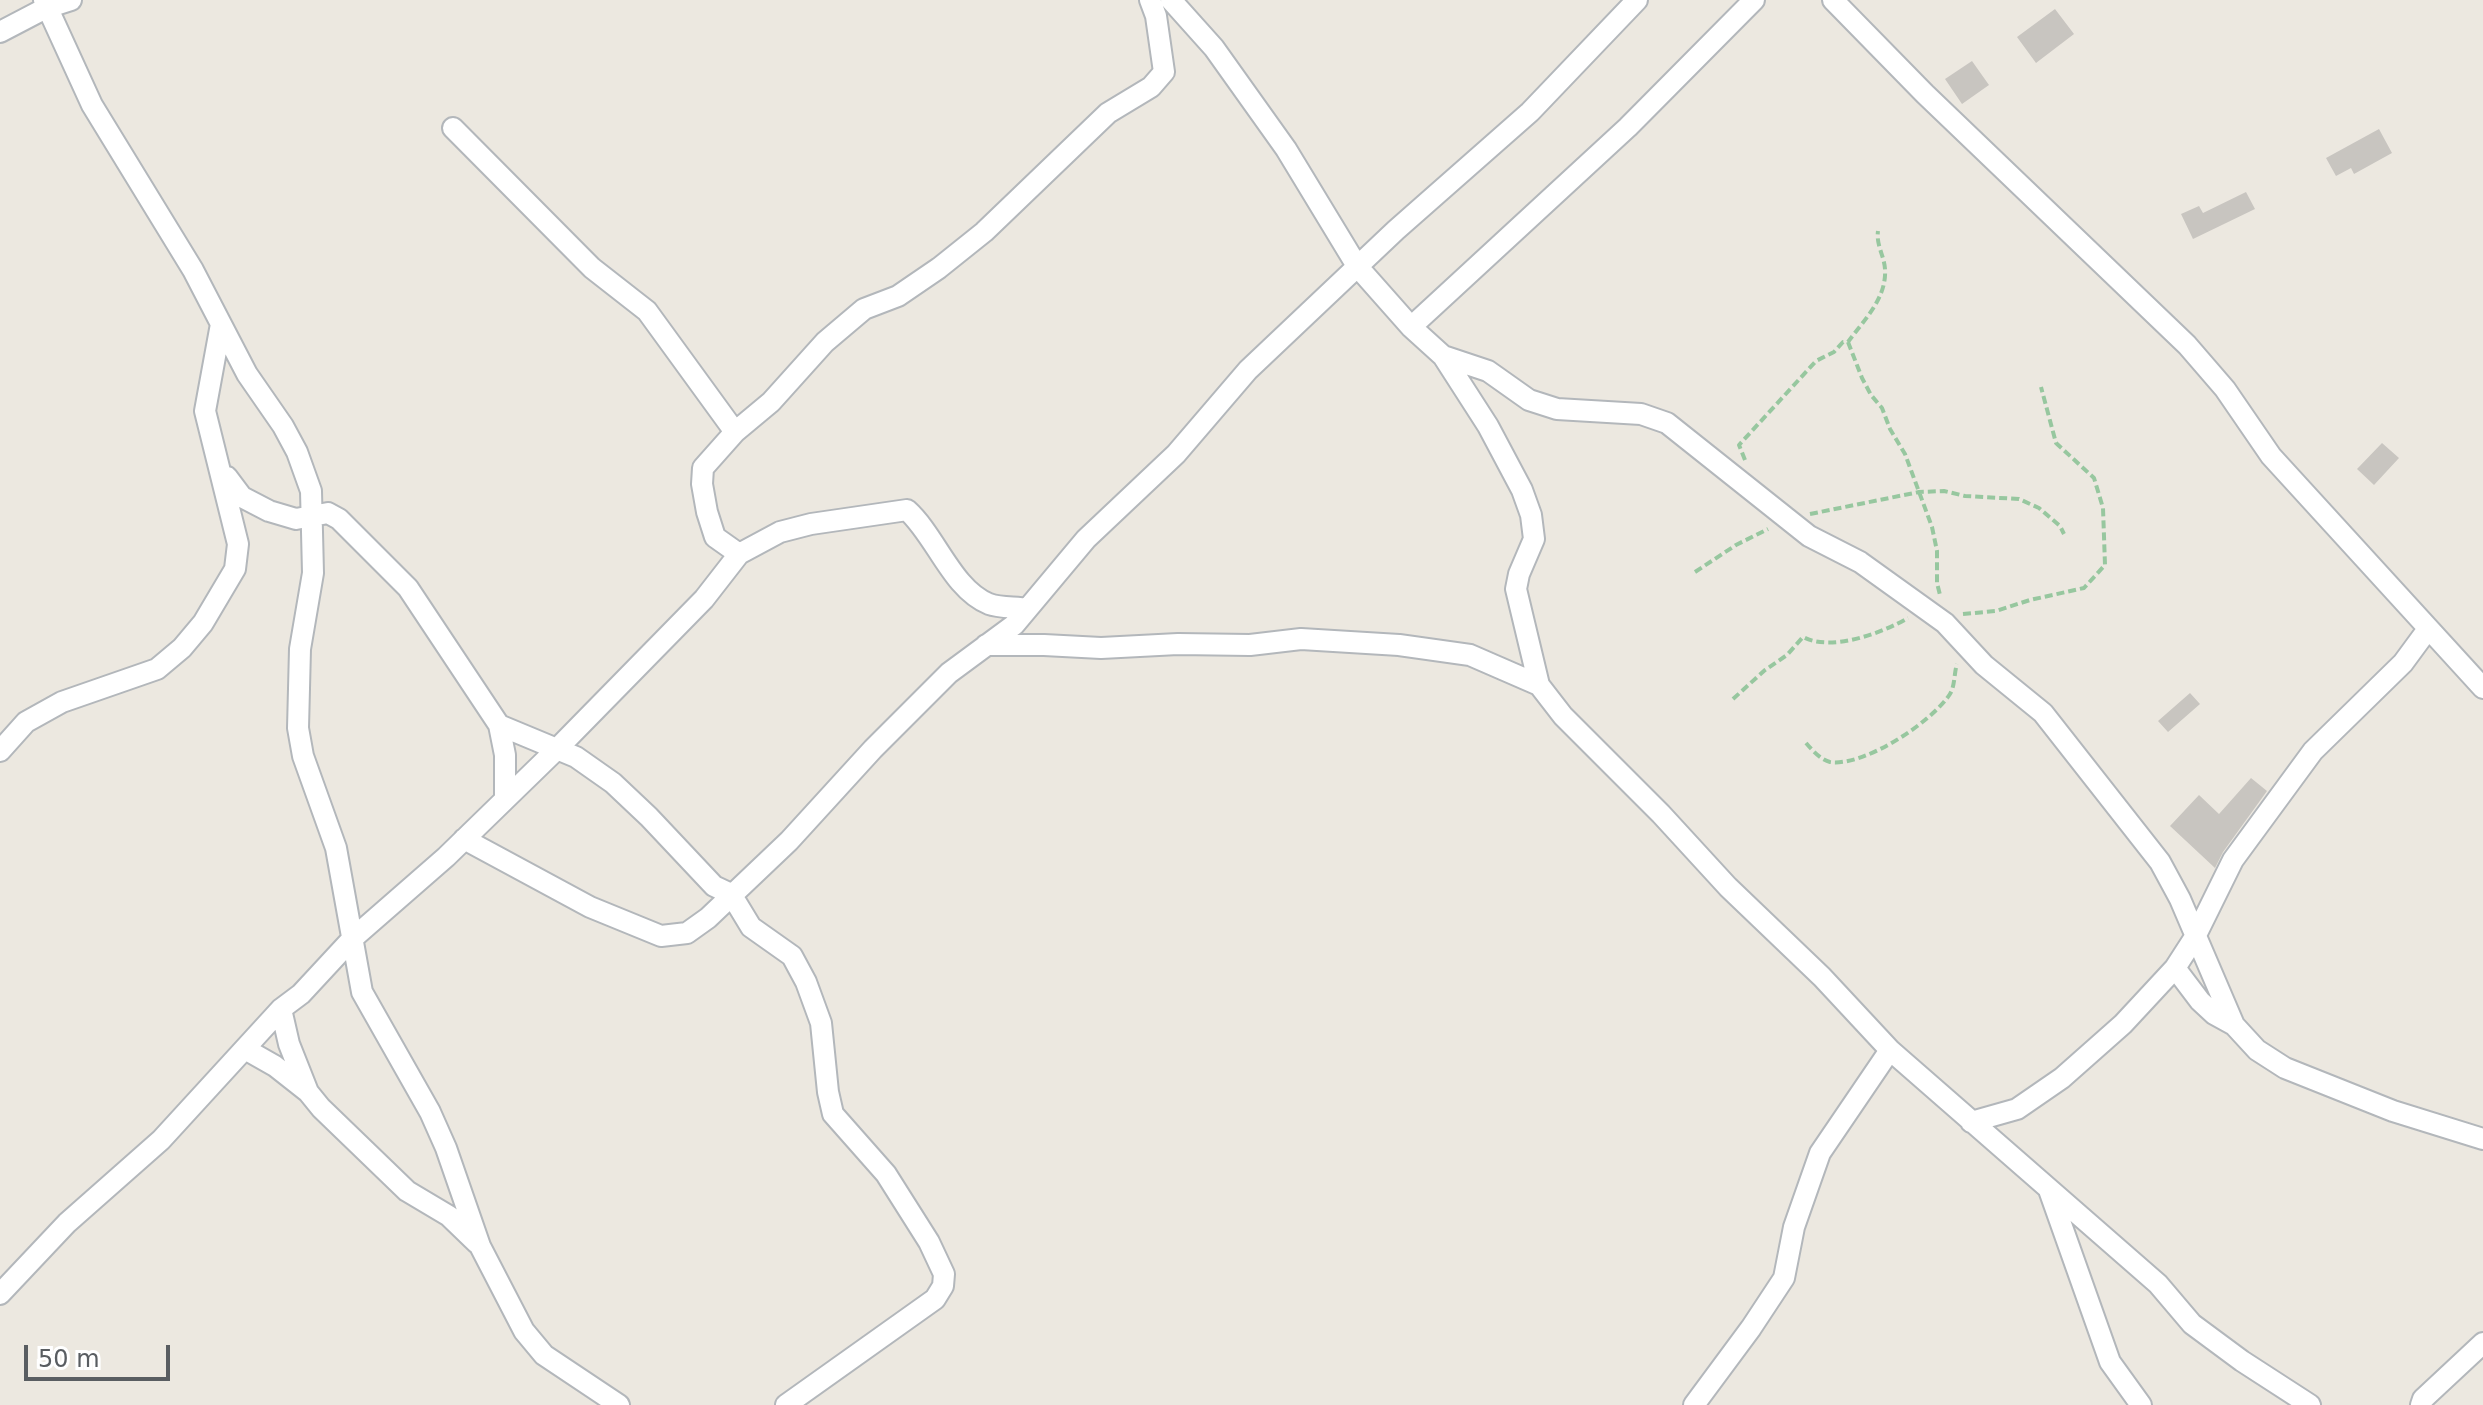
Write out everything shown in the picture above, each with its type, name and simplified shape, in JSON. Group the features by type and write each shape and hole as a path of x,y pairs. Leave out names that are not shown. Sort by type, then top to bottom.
{"street":[{"path":"0,32 45,4 71,0"},
{"path":"739,554 715,537 702,484 703,468 735,432 771,402 825,342 864,309 898,296 939,268 984,232 1108,113 1151,87 1164,72 1156,16 1150,0"},
{"path":"1171,0 1214,48 1286,149 1357,266 1411,327 1443,356 1488,426 1522,490 1531,515 1534,539 1516,589 1539,685 1563,716 1661,814 1728,887 1822,977 1890,1050 2158,1284 2192,1324 2310,1405"},
{"path":"464,839 590,907 661,936 687,933 708,918 789,841 873,749 949,673 1014,625 1086,539 1176,454 1248,370 1357,266 1530,112 1637,0"},
{"path":"1411,327 1628,127 1754,0"},
{"path":"1833,0 1925,94 2187,345 2225,389 2271,456 2483,688"},
{"path":"45,4 92,105 193,270 247,374 283,426 297,452 311,491 313,573 300,649 298,728 303,756 336,848 362,992 430,1112 446,1148 480,1246 524,1331 544,1355 619,1405"},
{"path":"453,128 592,268 647,311 735,432"},
{"path":"0,751 26,722 62,702 157,669 182,648 203,623 235,569 238,544 205,411 221,324"},
{"path":"1443,356 1488,371 1529,400 1557,409 1641,414 1667,423 1809,536 1860,562 1945,623 1984,665 2043,713 2160,862 2180,899 2234,1025"},
{"path":"217,464 242,497 269,511 296,519 328,513 339,519 408,588 499,725 505,755 505,799"},
{"path":"0,1294 67,1223 161,1140 281,1009 301,994 352,939 464,839 557,749 704,599 739,554 780,532 811,524 907,510 921,522 960,583 989,604 1027,609"},
{"path":"1971,1122 2017,1109 2062,1078 2123,1024 2175,968 2195,937 2233,860 2313,751 2403,663 2428,629"},
{"path":"986,645 1101,648 1178,644 1250,645 1301,639 1385,644 1470,655 1539,685"},
{"path":"499,725 576,757 613,783 704,877 731,894 751,927 792,956 806,982 821,1023 833,1114 886,1174 929,1242 944,1274 943,1286 935,1299 786,1405"},
{"path":"2175,968 2214,1014 2234,1025 2257,1050 2285,1068 2393,1111 2483,1139"},
{"path":"281,1009 289,1044 308,1092"},
{"path":"245,1049 275,1066 308,1092 407,1191 449,1216 480,1246"},
{"path":"1694,1405 1784,1278 1794,1227 1820,1153 1890,1050"},
{"path":"2048,1187 2110,1362 2141,1405"},
{"path":"2421,1405 2423,1399 2483,1343"}],"path":[{"path":"1749,469 1739,445 1816,361 1834,352 1843,342 1848,342 1877,304 1884,285 1885,266 1877,239 1878,231"},
{"path":"1733,699 1787,655 1803,637 1810,641 1841,643 1886,631 1922,613 1934,616 1996,611 2084,588 2105,565 2103,508 2094,478 2056,443 2041,387"},
{"path":"1695,572 1736,545 1788,520 1919,492 1944,491 1965,496 2019,499 2039,508 2060,526 2064,534"}],"building":[{"path":"2055,9 2074,34 2036,63 2017,37"},
{"path":"1972,61 1989,85 1962,104 1945,79"},
{"path":"2379,129 2392,153 2354,174 2351,168 2336,176 2326,158"},
{"path":"2246,192 2255,209 2193,239 2181,214 2199,206 2203,213"},
{"path":"2382,443 2399,458 2374,485 2357,469"},
{"path":"2190,693 2200,704 2168,732 2158,721"},
{"path":"2251,778 2267,791 2215,868 2170,826 2199,795 2219,814"}]}
